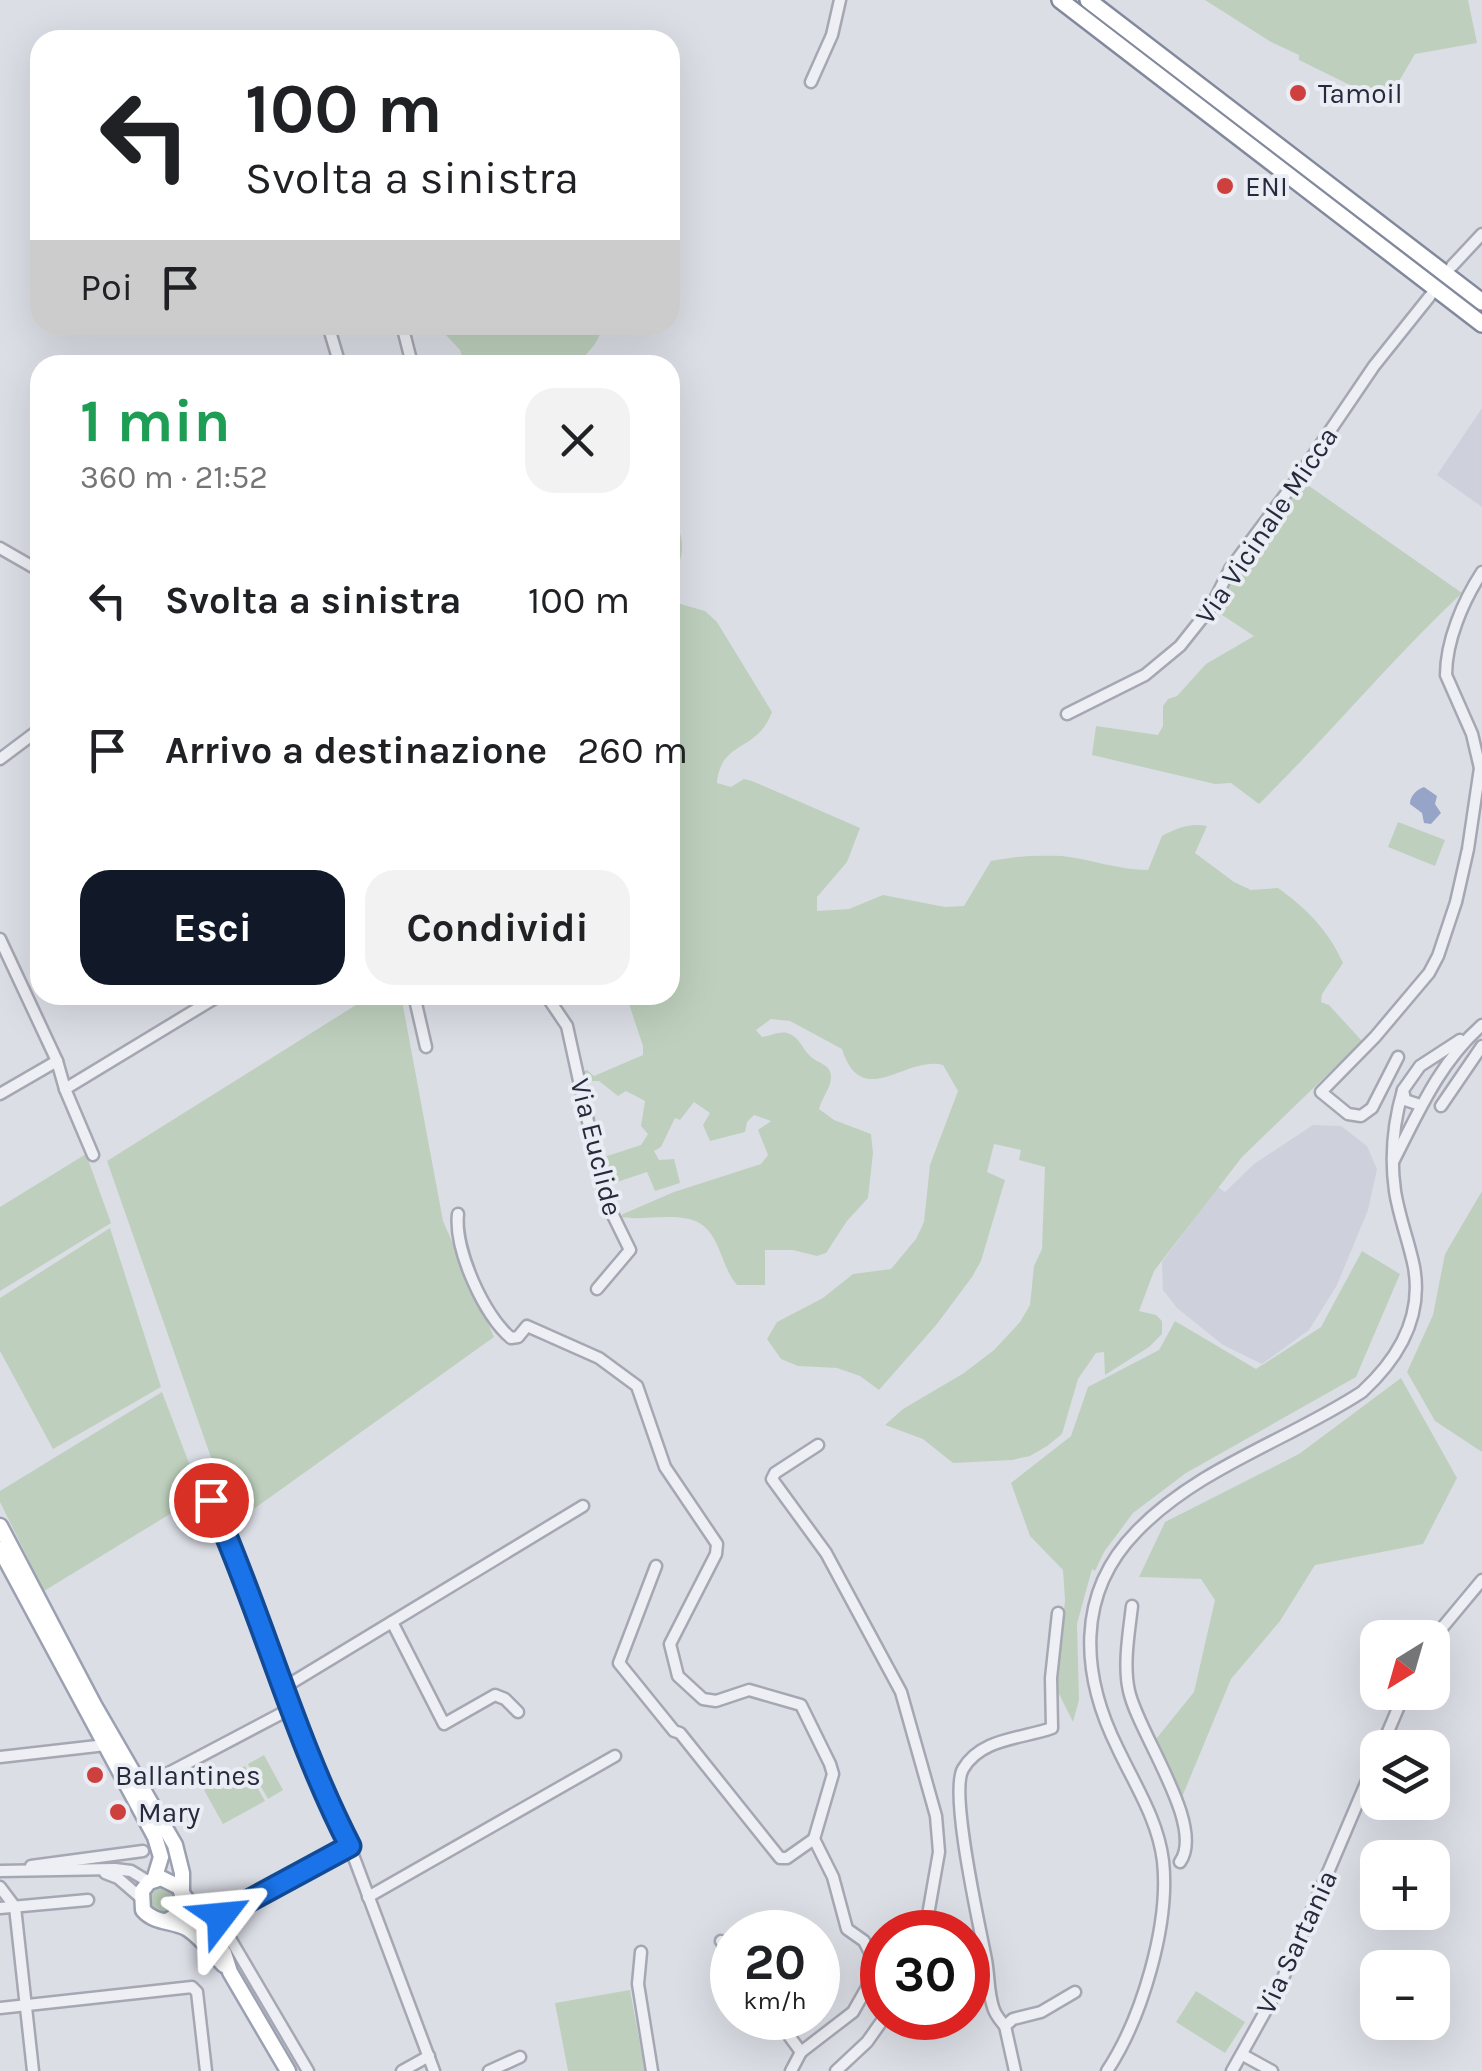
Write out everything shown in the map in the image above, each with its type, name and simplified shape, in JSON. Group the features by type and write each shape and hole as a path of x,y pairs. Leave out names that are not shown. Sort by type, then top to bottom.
{"highway":[{"path":"1060,0 1482,324"},
{"path":"1088,0 1482,302"}],"main road":[{"path":"0,1526 94,1705 175,1844 183,1900 178,1914 166,1921"},
{"path":"0,1549 160,1846 160,1865 140,1897 147,1915 185,1927 204,1941 230,1972 288,2071"},
{"path":"152,1881 168,1879 212,1921 230,1972"}],"street":[{"path":"811,82 832,35 840,0"},
{"path":"1452,266 1482,234"},
{"name":"Via Vicinale Micca","path":"1066,714 1145,674 1180,646 1211,607 1230,569 1302,473 1374,366 1430,296"},
{"path":"0,548 30,566"},
{"path":"1435,1082 1432,1070 1398,1057 1372,1108 1360,1116 1348,1114 1321,1092 1375,1037 1428,973 1438,956 1456,902 1480,768 1446,665 1460,617 1482,572"},
{"path":"0,759 30,736"},
{"path":"0,939 30,1003"},
{"path":"31,1005 93,1155"},
{"path":"65,1089 204,1005"},
{"path":"416,1005 426,1047"},
{"name":"Via Euclide","path":"553,1005 567,1026 604,1199 630,1250 597,1289"},
{"path":"1108,2071 1127,2038 1150,1968 1162,1906 1162,1856 1146,1804 1101,1713 1092,1684 1092,1615 1104,1580 1134,1534 1174,1498 1344,1404 1379,1376 1392,1360 1406,1335 1414,1308 1414,1268 1396,1198 1393,1163 1392,1139 1403,1090 1419,1067 1478,1028"},
{"path":"1393,1163 1446,1063 1478,1028"},
{"path":"1403,1090 1406,1100 1423,1102 1432,1109 1441,1106 1482,1046"},
{"path":"0,1094 57,1061"},
{"path":"458,1214 457,1230 464,1252 480,1297 497,1326 515,1339 527,1326 557,1338 599,1358 637,1386 665,1467 718,1544 670,1644 678,1676 703,1699 716,1702 749,1690 801,1705 833,1774 814,1840 787,1858 780,1858 619,1664 656,1566"},
{"path":"818,1446 775,1473 772,1479 826,1554 901,1692 936,1816 939,1852 929,1910"},
{"path":"211,1500 300,1740 350,1846 434,2071"},
{"path":"283,1688 583,1506"},
{"path":"1449,1620 1482,1580"},
{"path":"1132,1606 1128,1686 1144,1735 1174,1794 1187,1844 1180,1862 1162,1878"},
{"path":"1052,1728 1050,1678 1058,1613"},
{"path":"392,1622 444,1724 495,1695 518,1712"},
{"path":"142,1786 290,1709"},
{"path":"1015,2071 1006,2026 991,2001 971,1891 958,1782 972,1757 985,1748 1052,1728 1067,1714"},
{"path":"0,1757 106,1745"},
{"path":"368,1897 615,1756"},
{"name":"Via Sartania","path":"1232,2071 1280,1985 1360,1798"},
{"path":"791,2071 801,2052 853,2012 878,1968 864,1941 846,1929 833,1877 814,1840"},
{"path":"308,2071 212,1921 350,1846"},
{"path":"0,1871 143,1851"},
{"path":"1162,1856 1180,1862"},
{"path":"0,1871 126,1870 152,1881"},
{"path":"94,1871 118,1878 140,1897"},
{"path":"0,1887 16,1907 32,2071"},
{"path":"0,1908 88,1900"},
{"path":"641,1952 638,1984 652,2071"},
{"path":"0,2008 192,1987 197,1992 206,2071"},
{"path":"1006,2026 1075,1992"},
{"path":"792,2040 801,2052"},
{"path":"836,2071 868,2040"},
{"path":"1242,2054 1272,2071"},
{"path":"402,2071 429,2056"},
{"path":"489,2071 520,2057"}],"shaded area":[{"path":"1482,408 1482,507 1437,475"},
{"path":"1313,1125 1341,1126 1367,1146 1377,1169 1368,1210 1337,1285 1309,1330 1262,1364 1223,1345 1177,1308 1163,1290 1162,1262 1218,1187 1225,1192 1254,1164"}],"green space":[{"path":"1205,0 1468,0 1477,43 1415,54 1395,88 1385,96 1362,91 1299,60 1299,55"},
{"path":"446,335 600,335 586,355 462,355"},
{"path":"1302,481 1462,593 1259,804 1231,783 1215,784 1092,755 1096,726 1158,735 1168,699 1177,696 1206,664 1254,636 1213,609 1234,571"},
{"path":"680,604 705,611 717,622 772,712 758,734 725,759 717,783 731,787 744,779 752,781 860,828 847,862 817,897 817,911 849,909 883,895 945,907 964,906 991,861 1009,858 1062,856 1148,870 1162,836 1184,827 1207,826 1195,853 1251,890 1278,888 1316,921 1331,941 1343,963 1322,994 1321,1002 1329,1005 1362,1041 1242,1157 1154,1271 1139,1311 1156,1315 1162,1321 1162,1334 1105,1375 1104,1352 1096,1353 1078,1379 1062,1434 1047,1446 1012,1460 953,1463 923,1439 885,1425 903,1409 964,1373 994,1350 1020,1322 1030,1305 1034,1266 1042,1249 1045,1167 1019,1160 1021,1150 994,1144 987,1172 1005,1180 981,1261 937,1324 879,1390 860,1376 837,1368 798,1366 781,1359 767,1339 777,1322 823,1298 853,1274 891,1269 916,1239 924,1222 930,1165 958,1091 943,1065 914,1067 873,1079 861,1077 842,1049 790,1021 771,1019 756,1030 762,1037 791,1035 810,1056 827,1067 831,1081 819,1109 834,1120 871,1134 873,1153 868,1198 826,1253 817,1256 793,1250 765,1250 765,1285 737,1285 712,1235 699,1223 678,1217 621,1217 674,1192 761,1164 768,1155 758,1130 771,1121 754,1115 745,1132 710,1141 703,1125 710,1113 694,1102 680,1120 675,1118 661,1147 654,1151 659,1160 674,1159 680,1183 655,1191 647,1172 608,1185 601,1158 641,1145 648,1134 641,1126 645,1101 626,1091 618,1096 599,1081 581,1081 580,1073 587,1070 594,1076 643,1055 629,1005 680,1005"},
{"path":"1398,822 1445,840 1435,866 1388,847"},
{"path":"356,1005 403,1005 443,1221 494,1337 234,1523 107,1161"},
{"path":"86,1154 111,1223 0,1291 0,1207"},
{"path":"1482,1191 1482,1452 1435,1421 1407,1372 1433,1315 1445,1254"},
{"path":"110,1228 161,1387 53,1449 0,1351 0,1298"},
{"path":"1362,1251 1400,1274 1356,1377 1186,1473 1133,1513 1095,1571 1092,1569 1077,1624 1079,1700 1073,1722 1056,1688 1065,1600 1063,1570 1030,1536 1011,1483 1071,1436 1088,1387 1159,1350 1175,1321 1256,1369 1321,1327"},
{"path":"1401,1378 1457,1478 1423,1544 1315,1565 1280,1621 1231,1679 1182,1797 1156,1739 1194,1692 1215,1600 1201,1579 1139,1577 1165,1522 1299,1454"},
{"path":"162,1392 201,1495 44,1591 0,1502 0,1491"},
{"path":"264,1755 283,1790 268,1799 248,1764"},
{"path":"245,1766 265,1801 223,1824 204,1790"},
{"path":"161,1886 170,1890 174,1899 170,1908 161,1912 152,1908 148,1899 152,1890"},
{"path":"630,1990 645,2071 568,2071 555,2003"},
{"path":"1196,1991 1245,2022 1225,2053 1176,2022"}],"water":[{"path":"1424,787 1437,796 1435,804 1441,813 1431,824 1424,823 1422,813 1410,804 1414,794"}],"place":[{"name":"Tamoil","path":"1298,93"},
{"name":"ENI","path":"1225,186"},
{"name":"Ballantines","path":"95,1775"},
{"name":"Mary","path":"118,1812"}],"route":[{"path":"211,1500 248,1590 300,1740 350,1846 221,1916"}]}
